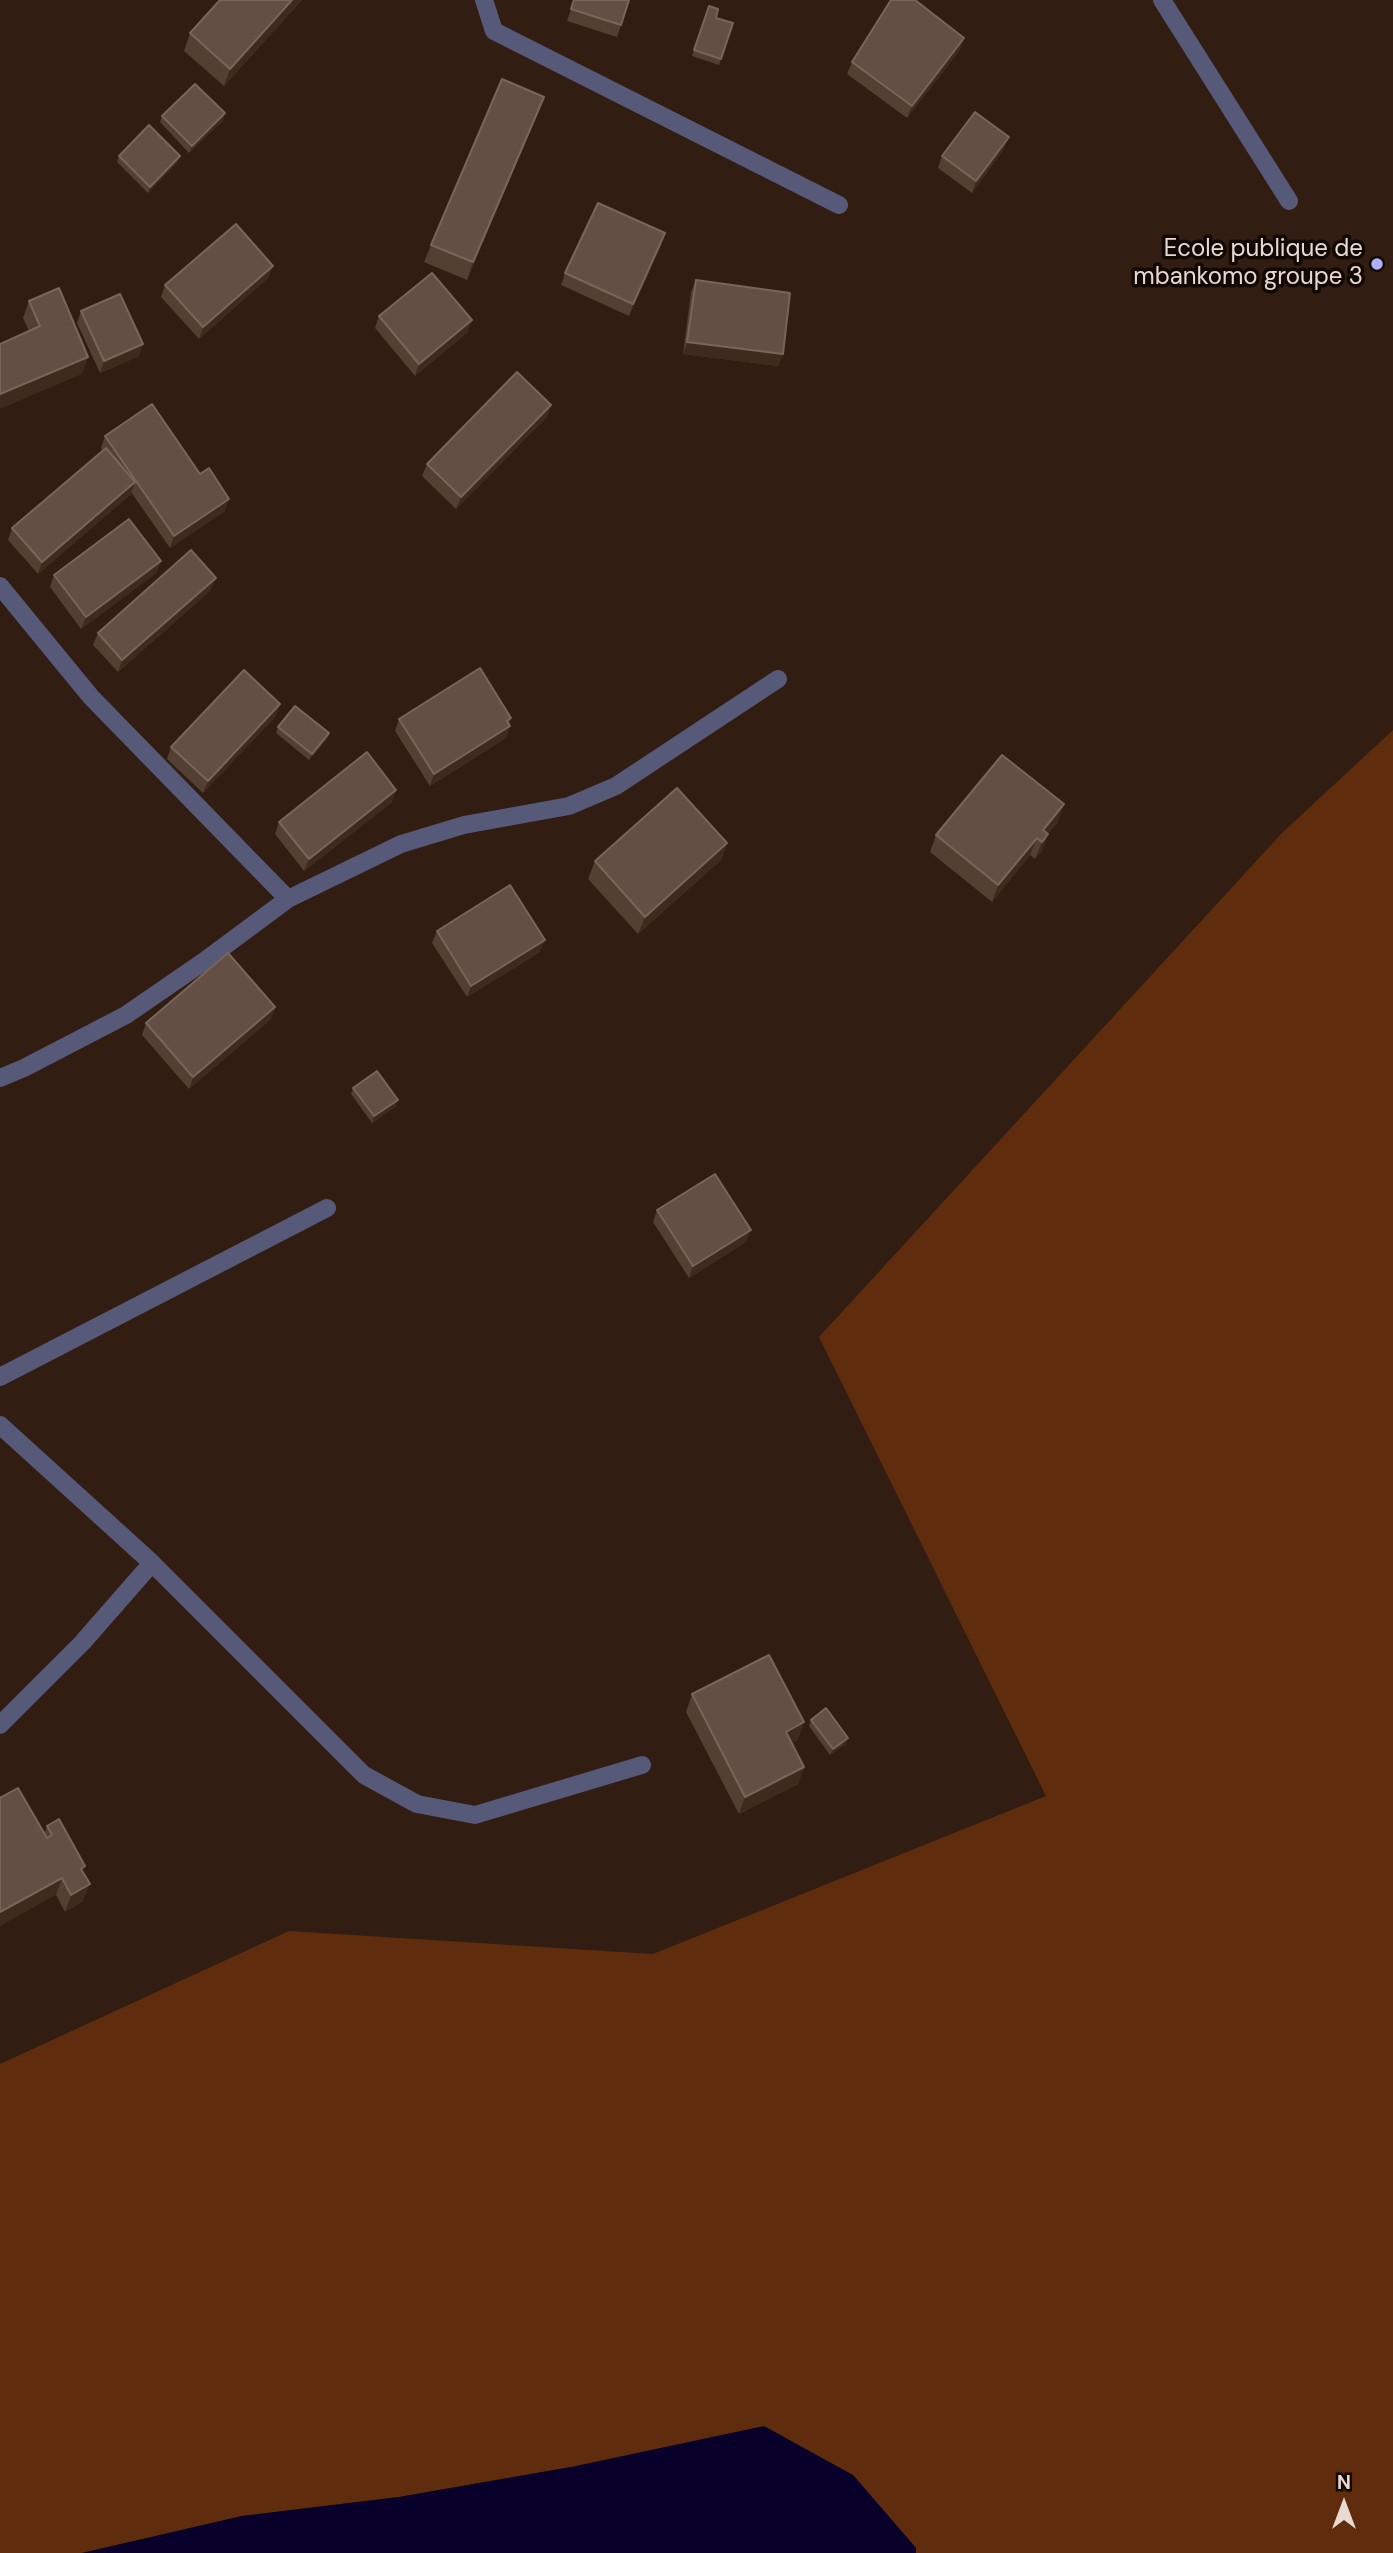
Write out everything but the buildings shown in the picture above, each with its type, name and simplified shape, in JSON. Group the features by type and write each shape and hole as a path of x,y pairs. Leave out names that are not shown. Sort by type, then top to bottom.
{"street":[{"path":"484,0 494,31 839,205"},
{"path":"1163,0 1289,201"},
{"path":"0,586 91,697 288,899"},
{"path":"0,1078 126,1015 288,899 401,844 464,825 569,806 616,786 778,679"},
{"path":"0,1377 327,1208"},
{"path":"0,1425 152,1563 365,1775 417,1804 475,1815 642,1765"},
{"path":"0,1725 82,1643 152,1563"}],"shaded area":[{"path":"1393,730 1393,2553 916,2553 916,2548 853,2475 571,2467 399,2497 242,2516 82,2553 0,2553 0,2064 289,1931 653,1954 1046,1796 819,1337 1282,833"},
{"path":"764,2426 853,2475 916,2548 916,2553 82,2553 242,2516 399,2497 571,2467"}],"place":[{"name":"Ecole publique de mbankomo groupe 3","path":"1377,264"}]}
